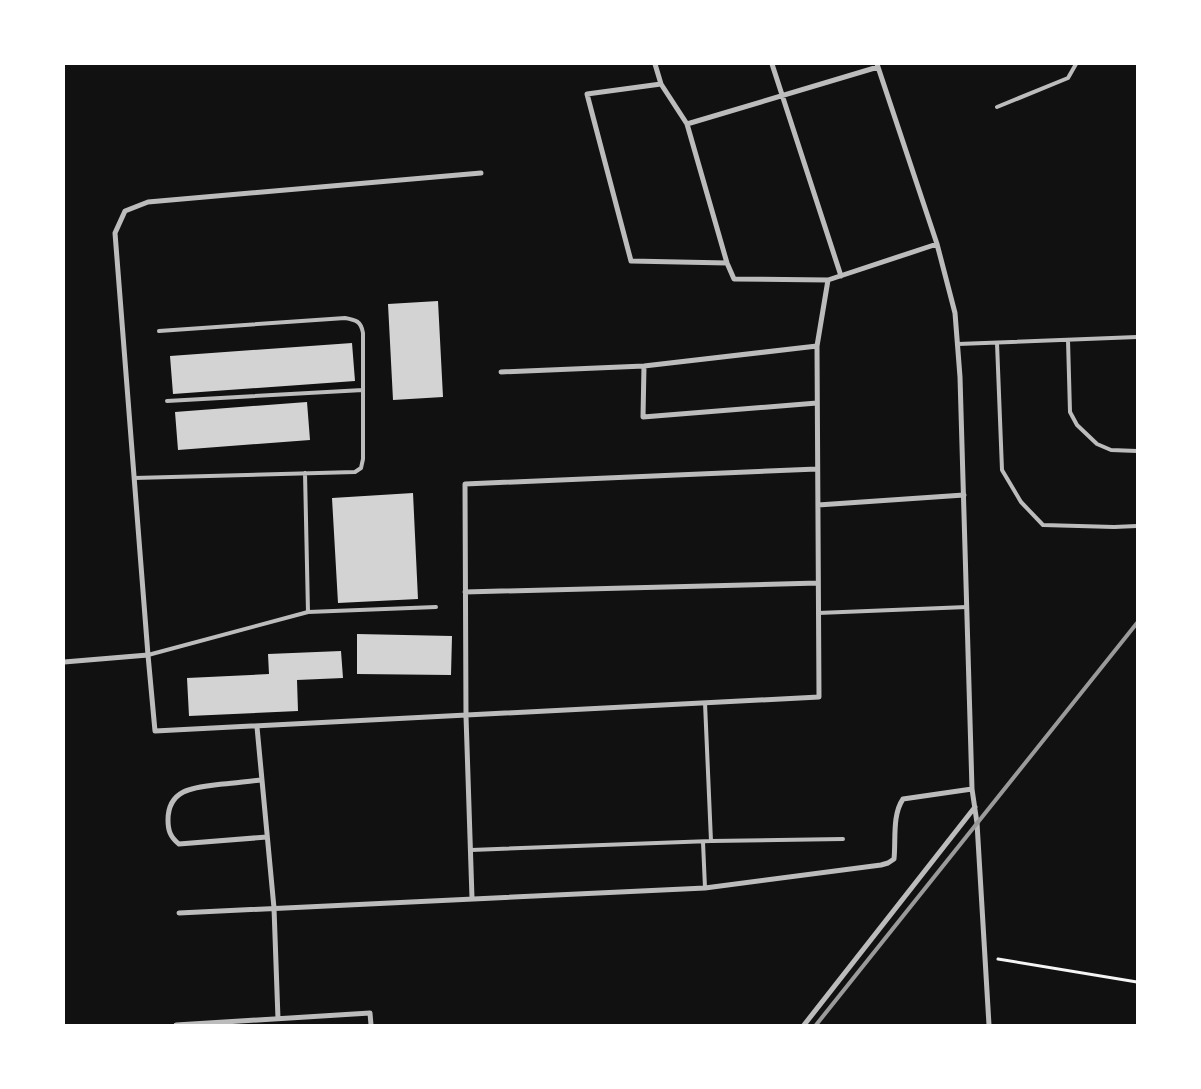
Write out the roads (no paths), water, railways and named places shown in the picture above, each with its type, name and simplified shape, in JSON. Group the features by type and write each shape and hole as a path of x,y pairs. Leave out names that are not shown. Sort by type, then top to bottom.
{"street":[{"path":"655,64 661,84 687,124 727,262 734,279 828,280 938,244"},
{"path":"772,64 841,276"},
{"path":"687,124 878,65 938,244 955,313 958,344 972,788 975,807 989,1025"},
{"path":"661,84 587,94 631,261 727,262"},
{"path":"481,172 148,202 125,211 115,233 155,731 819,697 817,346 828,280"},
{"path":"501,372 644,366 817,346"},
{"path":"644,366 642,417 817,404"},
{"path":"472,898 466,716 465,484 817,469"},
{"path":"818,505 964,495"},
{"path":"465,592 818,583"},
{"path":"64,662 148,655"},
{"path":"257,727 274,908 278,1019"},
{"path":"262,780 195,786 184,791 171,804 168,812 168,825 170,834 179,844 267,837"},
{"path":"179,912 705,888 888,864 894,859 896,823 899,805 903,799 972,788"},
{"path":"804,1025 975,807"},
{"path":"176,1025 370,1013 370,1025"}],"lane":[{"path":"997,108 1068,78 1076,64"},
{"path":"134,478 356,472 361,468 363,459 364,333 362,325 358,321 345,318 159,331"},
{"path":"958,344 1137,337"},
{"path":"1068,340 1070,412 1077,425 1097,444 1111,450 1137,451"},
{"path":"998,343 1002,470 1021,502 1044,525 1137,526"},
{"path":"167,401 363,390"},
{"path":"305,473 308,612"},
{"path":"148,655 308,612 436,607"},
{"path":"818,613 967,607"},
{"path":"706,703 711,841"},
{"path":"471,850 711,841 843,839"},
{"path":"703,842 705,888"}],"railway":[{"path":"816,1025 1137,623"}]}
